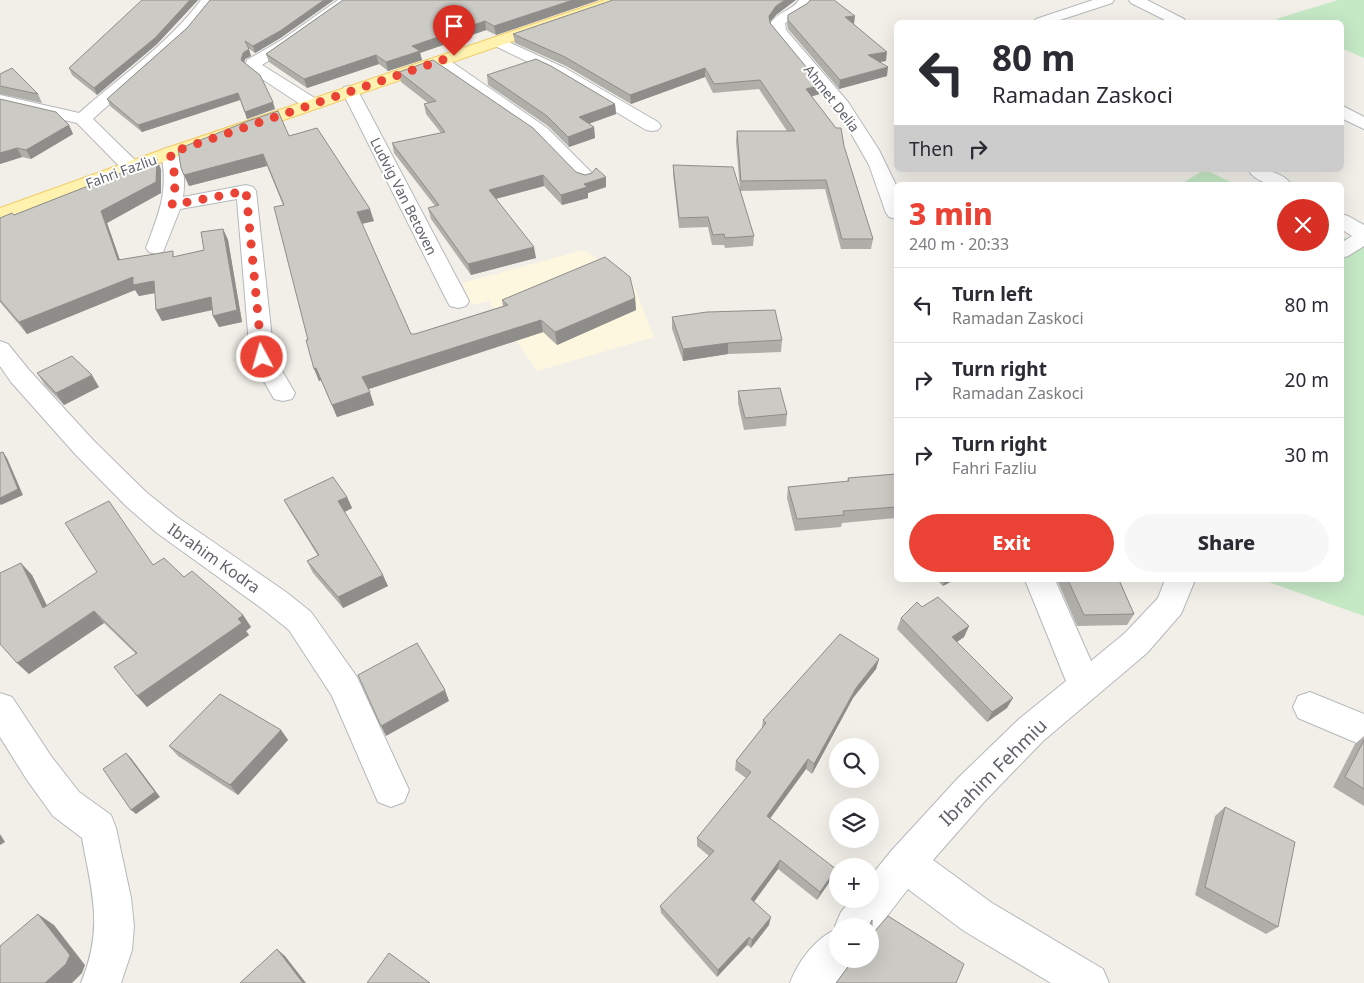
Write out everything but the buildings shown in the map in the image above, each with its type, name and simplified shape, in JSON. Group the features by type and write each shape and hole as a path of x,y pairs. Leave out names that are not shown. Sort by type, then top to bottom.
{"main road":[{"name":"Fahri Fazliu","path":"0,215 170,153 619,0"}],"street":[{"path":"83,119 162,53 187,28 208,0"},
{"path":"312,104 253,66 253,63 288,42 347,0"},
{"name":"Ahmet Delia","path":"806,0 803,7 779,20 777,24 779,31 832,93 854,124 886,182 894,208"},
{"path":"1047,20 1107,0"},
{"path":"1136,0 1175,20"},
{"path":"498,42 559,71 652,126"},
{"path":"440,61 541,132 585,177"},
{"name":"Ludvig Van Betoven","path":"350,91 458,301"},
{"path":"0,100 83,119 131,167"},
{"path":"1344,112 1364,124"},
{"path":"156,248 176,190 175,172 170,153"},
{"path":"1260,172 1277,182"},
{"path":"172,205 246,191 262,357 283,393"},
{"path":"1344,222 1364,235 1344,250"},
{"name":"Ibrahim Kodra","path":"0,349 20,376 78,441 136,499 167,525 275,601 300,621 345,687 392,790"},
{"path":"1041,582 1085,686"},
{"name":"Ibrahim Fehmiu","path":"861,918 905,863 971,790 1031,730 1136,643 1170,605 1179,582"},
{"path":"1310,707 1364,730"},
{"path":"0,708 39,768 66,804 98,828 114,923 114,939 108,967 101,983"},
{"path":"905,863 978,917 1088,983"},
{"path":"810,983 829,959"}],"shaded area":[{"path":"583,250 631,279 654,337 537,371 489,301 472,305 462,283"}],"green space":[{"path":"1338,0 1364,0 1364,58 1344,49 1344,20 1276,19"},
{"path":"1201,172 1210,172 1231,182 1184,182"},
{"path":"1344,237 1364,247 1364,616 1269,582 1344,582"}],"route":[{"path":"262,357 246,191 172,205 176,190 175,172 170,153 454,56"}]}
